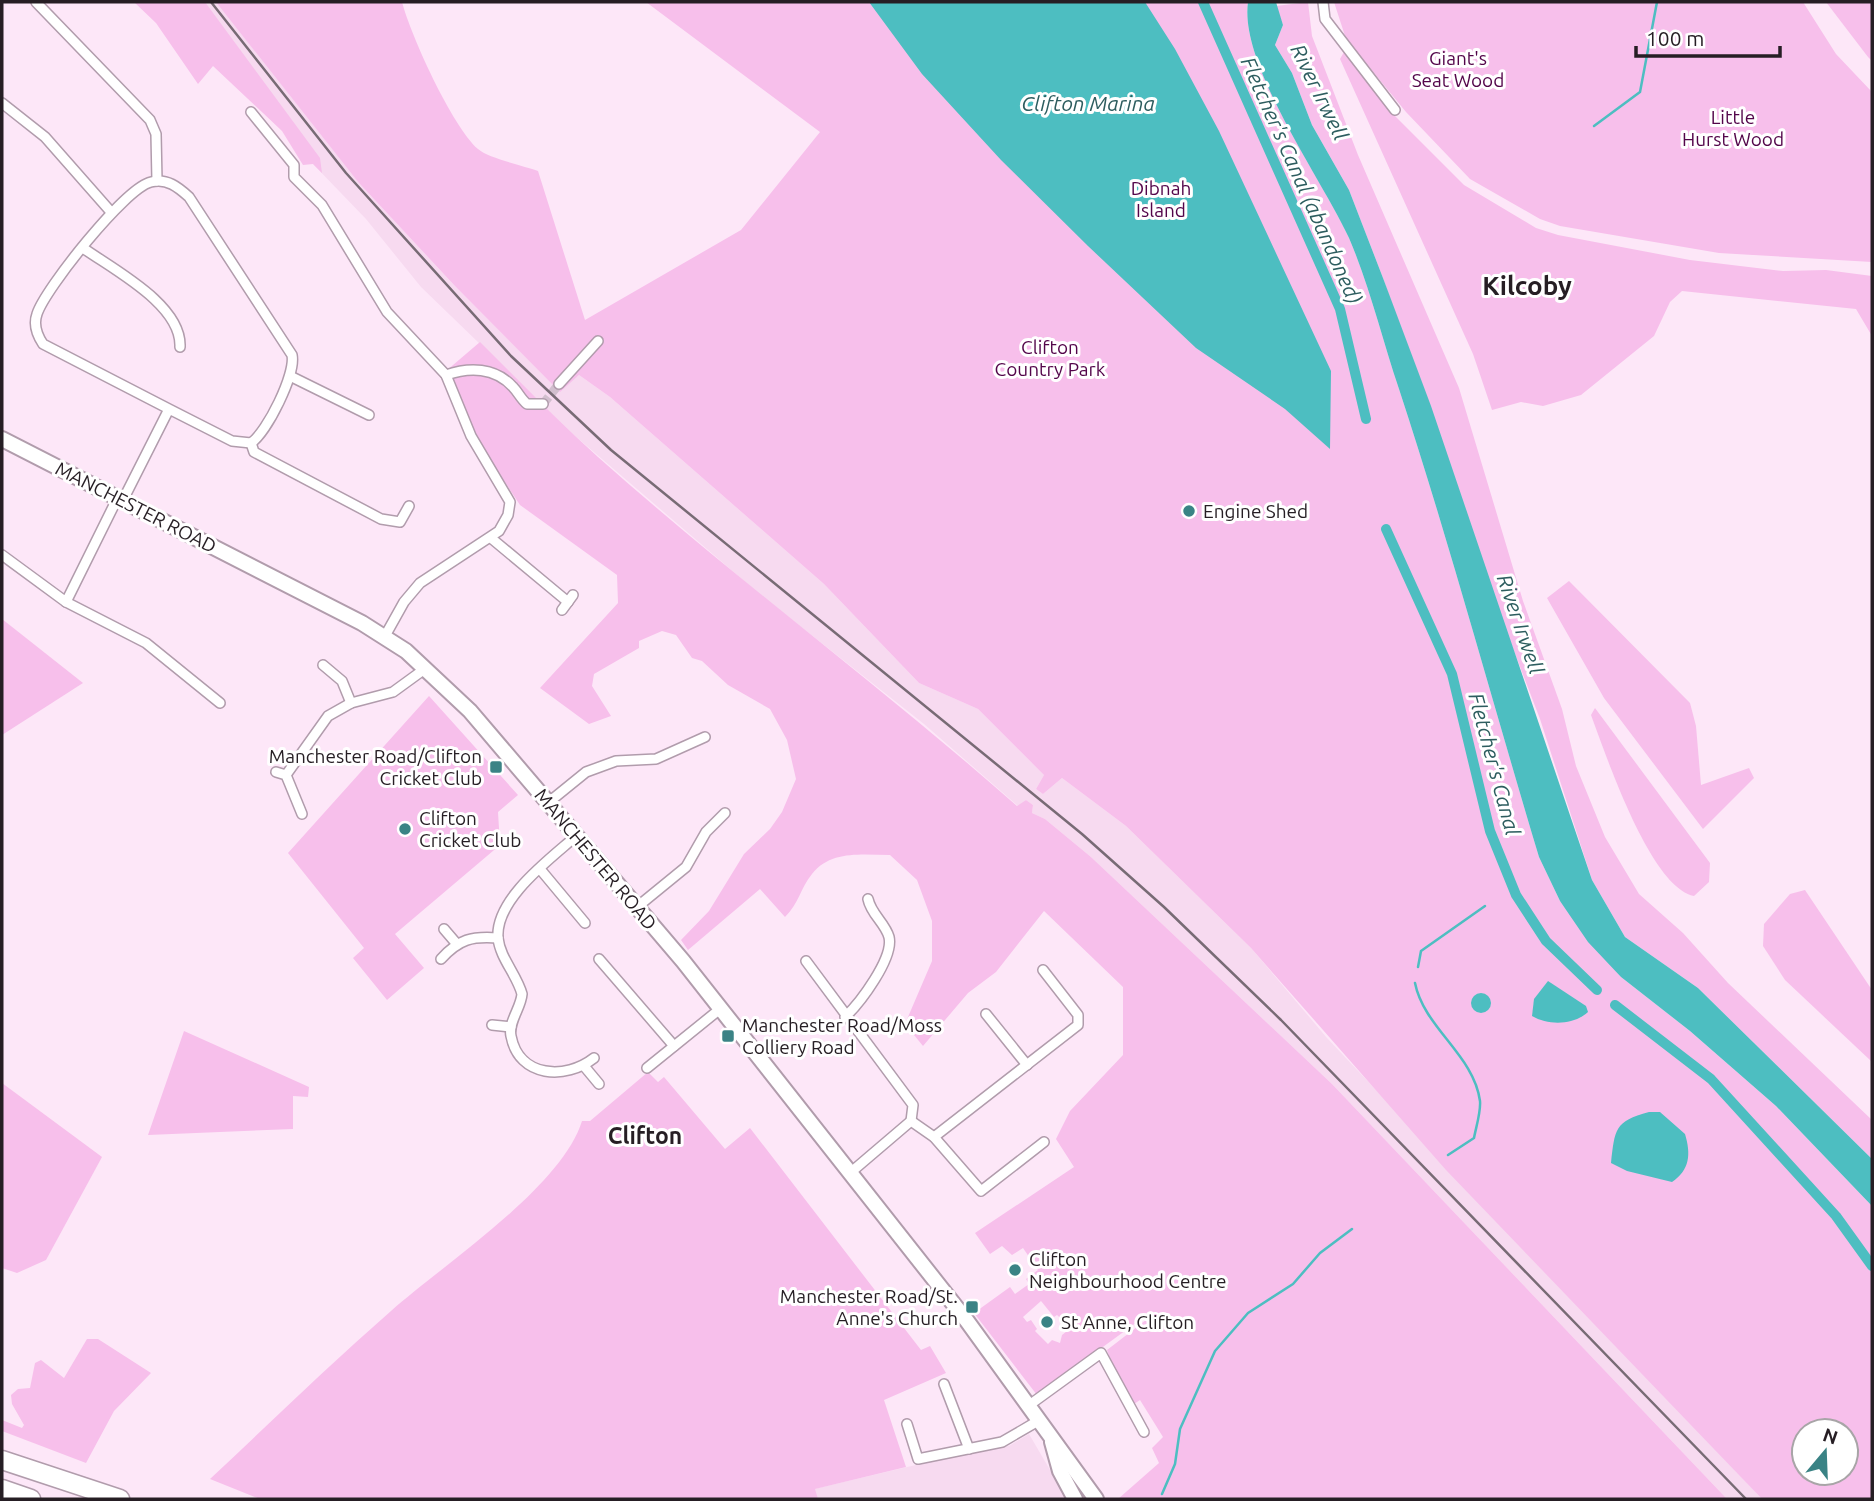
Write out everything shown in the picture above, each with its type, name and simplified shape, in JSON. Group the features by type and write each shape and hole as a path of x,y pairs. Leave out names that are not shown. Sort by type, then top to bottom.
{"highway":[{"path":"2,1460 120,1499"},
{"path":"2,1489 31,1499"}],"main road":[{"name":"MANCHESTER ROAD","path":"2,439 385,636 426,668 470,711 549,802 720,1009 974,1329 1051,1440 1072,1462 1096,1499"},
{"name":"MANCHESTER ROAD","path":"1051,1440 1060,1471 1075,1499"}],"street":[{"path":"36,2 150,120 156,134 157,181"},
{"path":"1323,2 1325,19 1395,110"},
{"path":"2,103 45,137 111,212"},
{"path":"251,112 294,165 291,179 322,205 387,312 446,375 471,436 509,498 506,520 491,538 436,569 420,583 404,602 385,636"},
{"path":"157,181 169,182 189,197 292,355 290,376 260,435 251,443 232,441 43,344 38,336 36,317 40,308 111,212 141,186 157,181"},
{"path":"83,248 163,307 181,336 180,347"},
{"path":"559,384 598,341"},
{"path":"446,375 470,369 483,370 506,381 527,404 542,404"},
{"path":"290,376 372,417"},
{"path":"66,601 169,409"},
{"path":"251,443 254,452 381,519 400,522 409,506"},
{"path":"491,538 568,602"},
{"path":"2,555 66,601 146,643 220,703"},
{"path":"323,665 342,681 352,703"},
{"path":"286,775 303,755 321,721 352,703 393,692 426,668"},
{"path":"549,802 586,772 616,761 656,759 705,737"},
{"path":"276,772 286,775"},
{"path":"286,775 302,814"},
{"path":"636,907 686,867 710,827 725,813"},
{"path":"576,836 540,869 509,904 498,938 522,994 511,1027 515,1047 525,1062 537,1070 563,1073 584,1066 594,1058"},
{"path":"540,869 572,914 585,923"},
{"path":"845,1017 872,986 890,942 868,900"},
{"path":"444,929 456,943"},
{"path":"442,959 456,943 475,937 498,938"},
{"path":"599,959 674,1046"},
{"path":"806,961 913,1105 911,1121 850,1173"},
{"path":"934,1137 1080,1020 1043,971"},
{"path":"647,1068 720,1009"},
{"path":"986,1014 1027,1065"},
{"path":"492,1025 511,1027"},
{"path":"584,1066 598,1084"},
{"path":"911,1121 934,1137 981,1191 1044,1142"},
{"path":"1028,1406 1101,1353 1144,1432"},
{"path":"944,1384 969,1449"},
{"path":"907,1424 918,1459 1002,1442 1038,1421"}],"shaded area":[{"path":"190,2 243,2 359,183 454,285 560,391 579,375 610,397 824,584 919,683 978,709 1044,775 1036,789 1043,794 1062,778 1126,826 1251,948 1327,1038 1762,1499 1727,1499 1332,1084 1091,857 1045,819 1032,813 1033,805 1026,800 1018,806 924,724 757,592 574,435 421,287 366,219 313,164"},
{"path":"1029,1434 1067,1499 818,1499 814,1489 975,1451 1009,1446"}],"green space":[{"path":"134,2 205,2 320,158 322,173 313,164 303,165 282,131 213,66 198,84 156,23"},
{"name":"Clifton Country Park","path":"216,2 402,2 434,80 456,121 468,137 483,152 538,171 585,320 741,230 820,132 646,2 1248,2 1249,28 1256,57 1269,89 1337,213 1363,275 1436,506 1539,857 1560,901 1621,977 1690,1031 1776,1106 1872,1206 1872,1499 1762,1499 1446,1170 1251,948 1126,826 1062,778 1043,794 1036,789 1044,775 978,709 919,683 824,584 610,397 579,375 560,392 454,285 359,183"},
{"path":"1308,2 1312,36 1358,155 1459,388 1523,601 1562,709 1576,766 1605,837 1639,894 1683,933 1728,983 1872,1120 1872,1159 1698,988 1625,937 1592,880 1540,719 1496,604 1383,278 1349,190 1312,125 1292,73 1275,45 1283,25 1276,6"},
{"name":"Little Hurst Wood","path":"1334,2 1803,2 1836,54 1872,92 1872,262 1719,253 1560,226 1540,219 1470,179 1406,112 1346,39"},
{"path":"1826,2 1872,2 1872,61 1868,57"},
{"path":"1344,52 1390,111 1464,185 1536,228 1558,235 1690,260 1783,271 1826,270 1872,276 1872,336 1856,309 1682,291 1670,302 1654,336 1581,395 1543,406 1521,402 1492,410 1473,354 1340,59"},
{"path":"480,342 583,443 649,502 1017,806 1026,800 1033,805 1032,813 1045,819 1091,857 1332,1084 1727,1499 1118,1499 1159,1463 1152,1448 1163,1437 1140,1400 1134,1404 1114,1371 1107,1350 1146,1320 1144,1317 1037,1395 974,1313 1010,1287 1015,1294 1029,1284 1026,1279 1038,1270 1023,1248 1012,1255 1002,1246 990,1254 975,1233 1074,1167 1056,1139 1070,1111 1123,1055 1123,987 1044,911 996,972 968,993 923,1046 905,1024 932,961 932,921 917,880 890,855 858,855 828,861 812,874 785,917 760,889 688,950 681,940 709,911 744,854 770,829 782,812 796,779 787,740 770,709 728,685 702,661 692,658 676,635 662,631 639,641 639,648 594,674 592,686 611,716 589,724 540,688 618,603 617,575 520,505 471,431 446,371","holes":["1041,1301 1054,1317 1057,1315 1071,1328 1062,1335 1060,1343 1052,1340 1048,1344 1035,1331 1037,1329 1031,1320 1027,1322 1023,1317"]},
{"path":"1569,581 1690,703 1696,726 1701,785 1749,768 1754,778 1703,829 1604,698 1547,598"},
{"path":"2,619 83,683 2,735"},
{"name":"Clifton Cricket Club","path":"429,696 518,795 498,812 500,845 395,934 424,968 387,1000 353,958 364,948 288,853"},
{"path":"1595,708 1710,863 1709,882 1694,896 1678,887 1661,870 1646,845 1598,734 1591,715"},
{"path":"1805,890 1872,990 1871,1061 1785,980 1763,946 1764,924 1790,894"},
{"path":"184,1031 309,1087 308,1097 293,1096 293,1129 148,1135"},
{"path":"648,1072 658,1082 664,1077 725,1149 750,1128 921,1350 930,1346 946,1373 884,1400 906,1467 815,1489 818,1499 260,1499 210,1479 368,1331 527,1198 570,1146 582,1121 590,1121"},
{"path":"2,1083 102,1157 46,1260 17,1273 2,1268"},
{"path":"87,1339 98,1339 151,1373 114,1411 86,1463 2,1431 2,1420 22,1428 24,1425 12,1404 11,1395 18,1389 30,1388 35,1363 41,1360 64,1378"}],"water":[{"name":"Clifton Marina","path":"869,2 1145,2 1175,49 1219,131 1331,371 1330,449 1285,409 1196,348 1088,246 1001,160 922,74"},
{"path":"1248,2 1276,2 1283,25 1275,45 1292,73 1312,125 1349,190 1383,278 1431,406 1592,880 1625,937 1698,988 1872,1159 1872,1206 1776,1106 1690,1031 1621,977 1588,942 1560,901 1539,857 1436,506 1363,275 1337,214 1269,89 1256,57 1249,28"},
{"path":"1548,981 1586,1006 1588,1012 1576,1020 1561,1023 1532,1016 1534,999"},
{"path":"1477,993 1485,993 1491,1003 1485,1013 1477,1013 1471,1007 1471,999"},
{"path":"1649,1112 1660,1112 1685,1134 1688,1161 1672,1182 1627,1171 1611,1163 1618,1128 1629,1119"}],"waterway":[{"name":"Fletcher's Canal (abandoned)","path":"1203,2 1340,309 1366,419"},
{"path":"1594,126 1640,92 1657,2"},
{"name":"Fletcher's Canal","path":"1386,529 1452,674 1490,831 1516,895 1546,941 1597,990"},
{"path":"1418,967 1421,951 1485,906"},
{"path":"1415,983 1428,1014 1469,1069 1480,1101 1474,1138 1448,1155"},
{"name":"Fletcher's Canal","path":"1615,1005 1711,1079 1836,1216 1872,1266"},
{"path":"1162,1494 1175,1464 1180,1429 1215,1351 1248,1313 1293,1284 1320,1253 1352,1229"}],"tunnel":[{"path":"543,404 559,384"}],"railway":[{"path":"211,2 346,173 511,356 611,450 1082,834 1164,907 1281,1020 1746,1499"}],"place":[{"name":"Engine Shed","path":"1189,511"},
{"name":"Manchester Road/Clifton Cricket Club","path":"496,767"},
{"name":"Clifton Cricket Club","path":"405,829"},
{"name":"Manchester Road/Moss Colliery Road","path":"728,1036"},
{"name":"Clifton Neighbourhood Centre","path":"1015,1270"},
{"name":"Manchester Road/St. Anne's Church","path":"972,1307"},
{"name":"St Anne, Clifton","path":"1047,1322"}],"district":[{"name":"Kilcoby","path":"1527,285"},
{"name":"Clifton","path":"645,1135"}],"park label":[{"name":"Giant's Seat Wood","path":"1458,69"},
{"name":"Dibnah Island","path":"1161,199"}],"water label":[{"name":"River Irwell","path":"1320,92"},
{"name":"River Irwell","path":"1521,624"}]}
